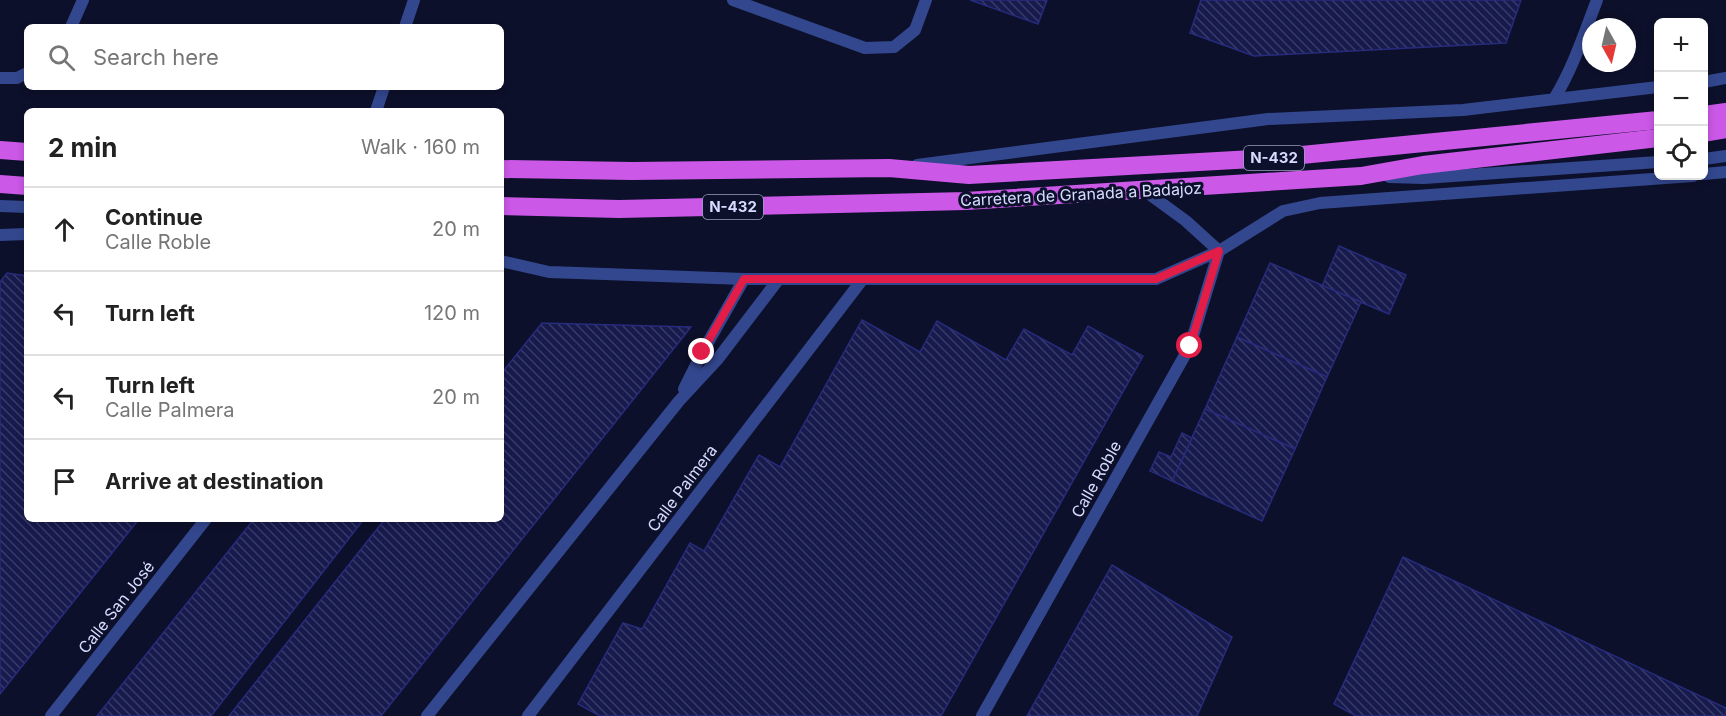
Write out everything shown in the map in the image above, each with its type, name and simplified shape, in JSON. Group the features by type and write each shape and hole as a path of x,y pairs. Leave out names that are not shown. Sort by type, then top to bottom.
{"highway":[{"path":"1708,114 1726,112"},
{"name":"Carretera de Granada a Badajoz","path":"504,170 889,168 969,175 1260,159 1654,120"},
{"path":"1708,132 1726,129"},
{"name":"Carretera de Granada a Badajoz","path":"504,206 619,209 930,202 1145,191 1361,176 1423,165 1654,139"},
{"path":"0,150 24,152"},
{"path":"0,184 24,186"}],"street":[{"path":"72,24 82,0"},
{"path":"406,24 414,0"},
{"path":"733,0 865,48 894,47 915,30 926,0"},
{"path":"1554,99 1575,60 1597,0"},
{"path":"0,78 17,78 24,74"},
{"path":"1708,81 1726,78"},
{"path":"889,168 1268,119 1464,110 1654,88"},
{"path":"377,108 383,90"},
{"path":"1708,158 1726,156"},
{"path":"1361,176 1424,178 1654,162"},
{"path":"1708,174 1726,172"},
{"path":"504,262 549,272 778,280 1156,279 1219,251 1283,212 1320,203 1654,179"},
{"path":"1145,191 1186,221 1219,251"},
{"path":"2,209 24,207"},
{"path":"0,235 24,234"},
{"name":"Calle Roble","path":"982,716 1190,346 1219,251"},
{"path":"679,401 702,352 744,279"},
{"path":"428,716 679,401 717,360 778,280"},
{"name":"Calle Palmera","path":"528,716 862,280"},
{"name":"Calle San José","path":"51,716 204,522"}],"building":[{"path":"970,0 1047,0 1038,24"},
{"path":"1201,0 1521,0 1506,43 1254,56 1190,33"},
{"path":"1339,246 1406,275 1389,314 1322,286"},
{"path":"1270,263 1361,302 1327,377 1237,337"},
{"path":"7,273 24,276 24,522 137,522 0,694 0,282"},
{"path":"862,320 920,352 937,321 1006,360 1024,329 1072,355 1088,326 1143,356 941,716 600,716 578,704 623,623 642,629 690,543 704,551 759,455 780,467"},
{"path":"542,323 691,327 381,716 229,716 383,522 504,522 504,370"},
{"path":"1237,337 1327,377 1295,449 1205,409"},
{"path":"1205,409 1295,449 1262,521 1172,481"},
{"path":"1182,433 1192,438 1172,481 1150,471 1159,452 1171,457"},
{"path":"252,522 362,522 211,716 97,716"},
{"path":"1403,557 1726,708 1726,716 1356,716 1334,704"},
{"path":"1112,565 1232,637 1197,716 1027,716"}],"route":[{"path":"702,352 744,279 1156,279 1219,251 1190,346"}]}
